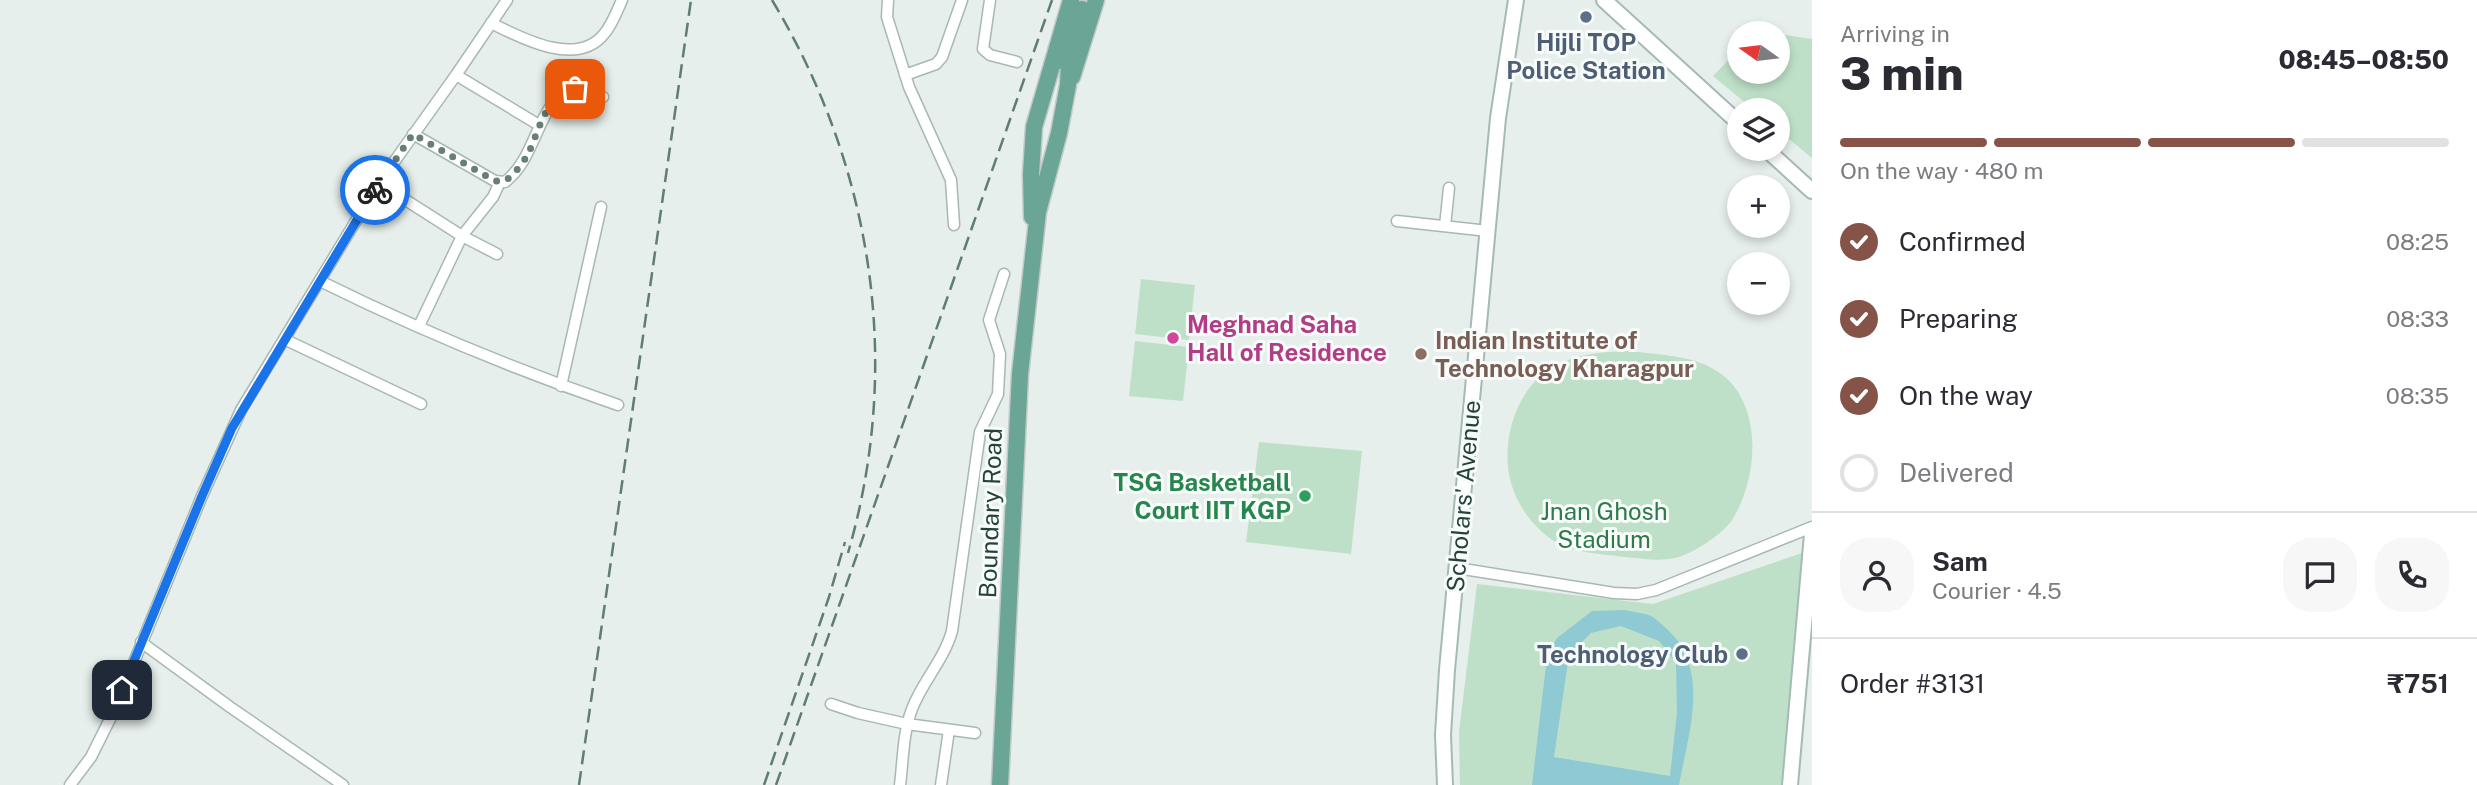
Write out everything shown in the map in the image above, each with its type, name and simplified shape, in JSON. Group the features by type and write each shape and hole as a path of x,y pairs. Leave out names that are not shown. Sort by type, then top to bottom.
{"main road":[{"name":"Boundary Road","path":"1033,243 1031,174 1034,127 1071,0"},
{"path":"1050,68 1067,52 1086,0"},
{"path":"1068,85 1075,71 1096,0"},
{"path":"1067,52 1068,85"},
{"name":"Boundary Road","path":"1000,785 1016,418 1033,243 1068,85"},
{"path":"1034,127 1059,133"}],"street":[{"path":"70,785 91,757 114,711 223,446 258,382 286,340 379,183 507,0"},
{"path":"491,23 545,46 559,49 577,48 603,37 622,0"},
{"path":"888,0 887,17 905,75 950,180 954,225"},
{"path":"905,75 936,64 942,57 962,0"},
{"path":"990,0 984,49 990,55 1017,62"},
{"name":"Scholars' Avenue","path":"1445,785 1444,722 1457,568 1498,118 1516,0"},
{"path":"1604,0 1727,112"},
{"path":"456,75 539,125"},
{"path":"419,326 462,236 493,197 500,182 510,177 526,157 539,125 557,97 569,89 603,97"},
{"path":"413,134 500,182"},
{"path":"1779,161 1812,191"},
{"path":"379,183 462,236 497,254"},
{"path":"1445,226 1449,188"},
{"path":"561,386 601,207"},
{"path":"1397,221 1488,231"},
{"path":"900,785 907,724 912,709 945,650 951,631 980,432 996,401 1000,385 1000,354 989,320 1004,274"},
{"path":"320,281 505,365 618,405"},
{"path":"286,340 421,404"},
{"path":"1457,568 1614,593 1637,594 1656,590 1812,527"},
{"path":"1790,785 1812,534"},
{"path":"141,642 343,785"},
{"path":"831,704 907,724 975,733"},
{"path":"941,785 949,730"}],"green space":[{"path":"1790,36 1812,39 1812,158 1790,140 1790,98 1740,98 1713,76 1727,61 1727,84 1790,84"},
{"path":"1141,279 1195,285 1189,340 1135,334"},
{"path":"1135,341 1189,347 1183,401 1129,396"},
{"name":"Jnan Ghosh Stadium","path":"1630,351 1686,359 1717,371 1732,384 1743,401 1750,420 1752,462 1748,483 1732,520 1706,543 1675,558 1654,560 1601,554 1557,543 1528,517 1516,496 1509,473 1507,456 1513,421 1519,404 1539,377 1562,362 1581,356"},
{"name":"TSG Basketball Court IIT KGP","path":"1259,442 1362,451 1351,554 1246,542"},
{"path":"1802,553 1784,785 1460,785 1459,732 1477,584 1653,604"}],"water":[{"path":"1625,610 1651,616 1668,630 1681,646 1693,683 1693,704 1679,785 1532,785 1547,657 1557,638 1592,611","holes":["1621,626 1659,641 1676,663 1677,712 1670,776 1554,757 1569,655 1591,633"]}],"railway":[{"path":"579,785 691,0"},
{"path":"772,0 807,64 834,131 855,199 868,269 875,339 874,410 865,482 848,553"},
{"path":"776,785 1052,0"},
{"path":"764,785 829,597 845,542"}],"way so far":[{"path":"375,190 413,134 495,181 505,181 530,151 539,125 557,97 569,89 575,89"}],"place":[{"name":"Hijli TOP Police Station","path":"1586,17"},
{"name":"Meghnad Saha Hall of Residence","path":"1173,338"},
{"name":"Indian Institute of Technology Kharagpur","path":"1421,354"},
{"name":"TSG Basketball Court IIT KGP","path":"1305,496"},
{"name":"Technology Club","path":"1742,654"}],"route":[{"path":"122,690 232,428 375,190"}]}
